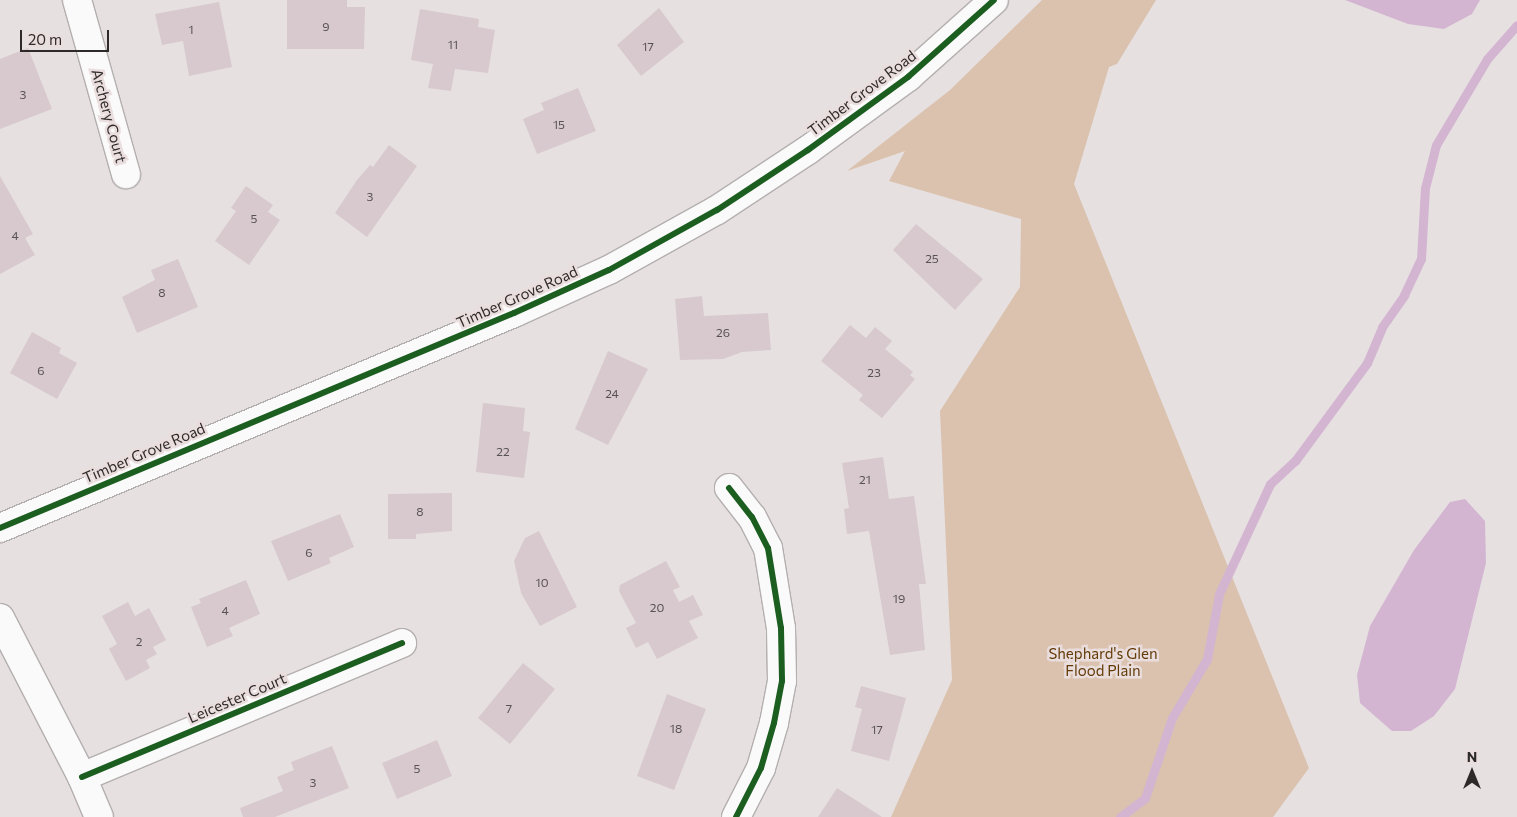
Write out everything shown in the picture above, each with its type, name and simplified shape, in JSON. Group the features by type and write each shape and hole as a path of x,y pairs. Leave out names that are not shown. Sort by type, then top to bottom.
{"street":[{"name":"Archery Court","path":"77,0 126,174"},
{"name":"Timber Grove Road","path":"0,528 514,313 609,270 717,210 808,150 908,77 994,0"},
{"path":"728,488 752,517 768,548 781,628 782,682 774,723 761,768 736,817"},
{"path":"0,618 82,777 99,817"},
{"name":"Leicester Court","path":"82,777 402,643"}],"green space":[{"name":"Shephard's Glen Flood Plain","path":"1042,0 1156,0 1117,64 1109,67 1074,184 1309,768 1273,817 891,817 952,680 940,411 1020,287 1021,219 889,181 905,151 847,171 950,90"}],"shaded area":[{"path":"1345,0 1480,0 1472,14 1444,29 1408,24"},
{"path":"1465,499 1485,521 1486,563 1455,689 1434,716 1411,731 1392,731 1360,703 1357,675 1370,626 1414,550 1450,502"}],"building":[{"path":"287,0 347,0 347,7 365,7 364,49 287,49"},
{"path":"219,2 232,67 189,76 183,41 162,45 155,14"},
{"path":"659,8 684,42 641,76 617,45"},
{"path":"420,9 479,19 478,27 495,30 488,73 455,69 451,91 428,88 433,64 411,60"},
{"path":"28,48 52,109 0,129 0,59"},
{"path":"578,88 596,131 537,154 523,119 544,110 541,103"},
{"path":"389,145 417,166 367,237 335,213 357,180 370,165 373,167"},
{"path":"0,176 33,234 25,238 35,255 0,274"},
{"path":"246,186 273,205 268,212 280,220 249,265 215,241 236,211 231,208"},
{"path":"916,224 983,279 955,310 893,250"},
{"path":"178,259 198,307 137,333 122,297 155,280 151,270"},
{"path":"702,296 704,316 768,313 771,350 742,352 723,359 680,360 675,299"},
{"path":"850,325 866,338 875,327 892,341 885,349 913,372 910,375 915,379 882,418 859,400 863,395 821,361"},
{"path":"32,332 61,348 59,353 77,363 57,399 10,373"},
{"path":"608,351 648,369 608,445 575,429"},
{"path":"483,403 525,408 523,431 530,432 524,478 476,472"},
{"path":"883,457 889,499 914,496 926,584 919,584 925,650 890,655 869,531 847,534 844,509 849,508 842,463"},
{"path":"452,493 452,531 416,534 416,539 388,539 388,494"},
{"path":"340,514 354,547 329,558 331,563 288,581 271,541"},
{"path":"539,531 577,607 540,626 521,593 514,561 525,538"},
{"path":"666,561 680,587 673,590 679,602 693,595 703,615 689,621 698,638 657,659 648,642 636,648 626,628 636,623 619,591 620,585"},
{"path":"246,580 260,614 229,628 233,636 207,647 191,607 201,603 199,599"},
{"path":"128,602 135,616 149,608 166,640 153,647 157,654 146,660 150,668 126,681 109,649 117,644 102,616"},
{"path":"523,663 555,689 510,744 478,718"},
{"path":"861,686 906,698 889,761 851,751 862,709 855,707"},
{"path":"667,694 706,709 674,790 637,776"},
{"path":"437,740 452,776 397,799 382,763"},
{"path":"332,746 349,788 275,817 243,817 240,808 283,791 277,777 294,770 291,762"},
{"path":"837,788 882,817 818,817"}],"waterway":[{"path":"1120,817 1145,798 1172,718 1207,659 1219,594 1270,484 1295,461 1367,363 1382,327 1404,295 1421,259 1425,188 1436,145 1487,59 1517,25"}],"cycle path":[{"path":"0,528 514,313 609,270 717,210 808,150 908,77 994,0"},
{"path":"729,488 752,517 768,548 781,628 782,681 774,723 761,768 736,817"},
{"path":"82,777 402,643"}]}
